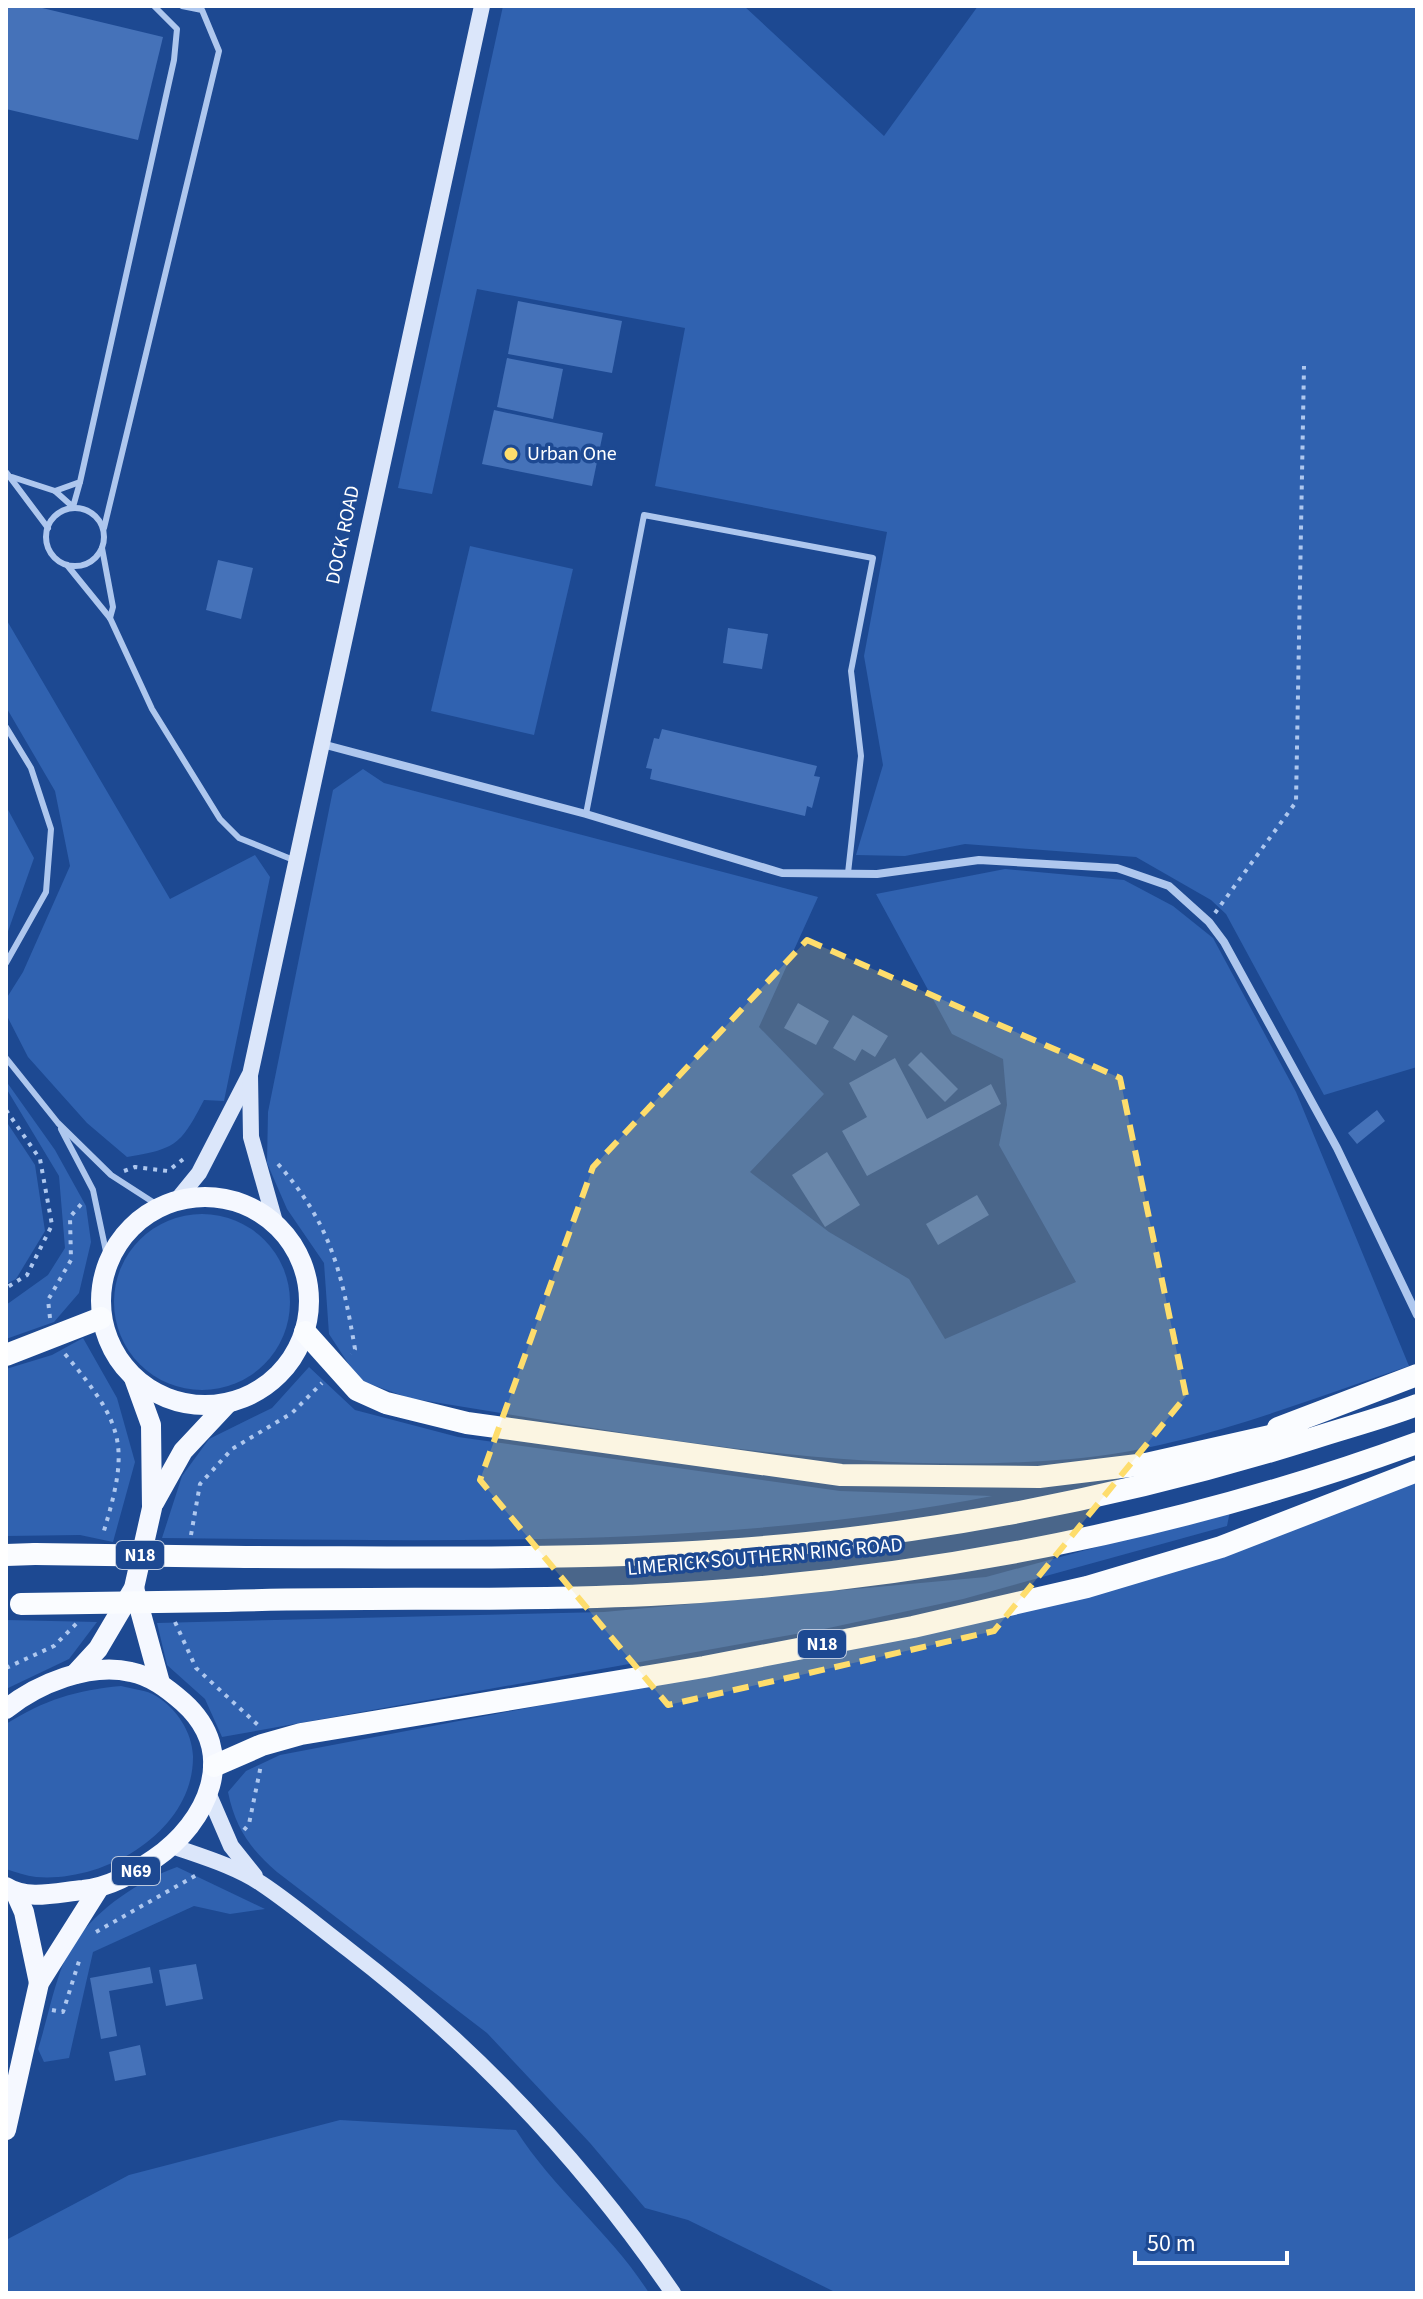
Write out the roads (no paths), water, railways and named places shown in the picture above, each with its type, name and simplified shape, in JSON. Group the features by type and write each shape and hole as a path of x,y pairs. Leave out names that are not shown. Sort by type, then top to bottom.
{"highway":[{"path":"6,1355 101,1318"},
{"path":"305,1332 357,1390 386,1403 467,1423 841,1475 1039,1477 1146,1464 1314,1426 1417,1395"},
{"path":"1239,1442 1417,1375"},
{"name":"LIMERICK SOUTHERN RING ROAD","path":"6,1555 618,1554 806,1543 988,1518 1137,1488 1273,1451 1417,1405"},
{"name":"LIMERICK SOUTHERN RING ROAD","path":"13,1604 700,1592 953,1563 1063,1542 1262,1495 1417,1443"},
{"name":"N18","path":"214,1766 262,1745 301,1734 704,1667 913,1627 1087,1587 1221,1547 1417,1471"}],"main road":[{"name":"DOCK ROAD","path":"168,1203 199,1173 250,1075 482,6"},
{"name":"DOCK ROAD","path":"250,1075 254,1149 275,1222"},
{"name":"N69","path":"212,1196 245,1204 275,1222 294,1245 307,1273 310,1303 305,1332 293,1358 276,1379 253,1394 227,1404 202,1406 177,1402 154,1393 134,1378 112,1351 101,1318 101,1289 108,1261 121,1238 138,1220 168,1203 212,1196"},
{"name":"N69","path":"75,1674 98,1649 134,1588 152,1508 151,1425 134,1378"},
{"name":"N69","path":"152,1508 183,1451 227,1404"},
{"name":"N69","path":"134,1588 160,1683"},
{"name":"N69","path":"6,1709 19,1699 75,1674 129,1671 160,1683 193,1711 209,1741 214,1766 209,1795 191,1825 172,1846 130,1875 99,1888 11,1891 24,1912 39,1983"},
{"path":"209,1795 231,1846 261,1883"},
{"path":"172,1846 222,1863 261,1883 402,1991 527,2108 649,2258 673,2293"},
{"name":"N69","path":"6,2130 39,1983 99,1888"}],"street":[{"path":"321,744 586,814 782,873 877,874 979,860 1117,868 1169,886 1209,922 1224,942 1337,1148 1415,1312"}],"lane":[{"path":"73,507 174,60 177,29 154,6"},
{"path":"110,618 113,607 102,548 104,528 219,51 202,10 182,6"},
{"path":"9,474 55,491 73,507 87,510 104,528"},
{"path":"9,474 48,528 48,546 110,618 152,709 220,819 239,838 296,861"},
{"path":"55,491 80,482"},
{"path":"48,528 59,513 73,507"},
{"path":"586,814 644,515 873,558 851,671 861,756 848,873"},
{"path":"67,565 86,564 102,548"},
{"path":"6,727 31,768 51,829 46,892 6,963"},
{"path":"6,1058 58,1123 111,1175 168,1203"},
{"path":"58,1123 93,1190 108,1261"}],"place":[{"name":"Urban One","path":"511,454"}]}
